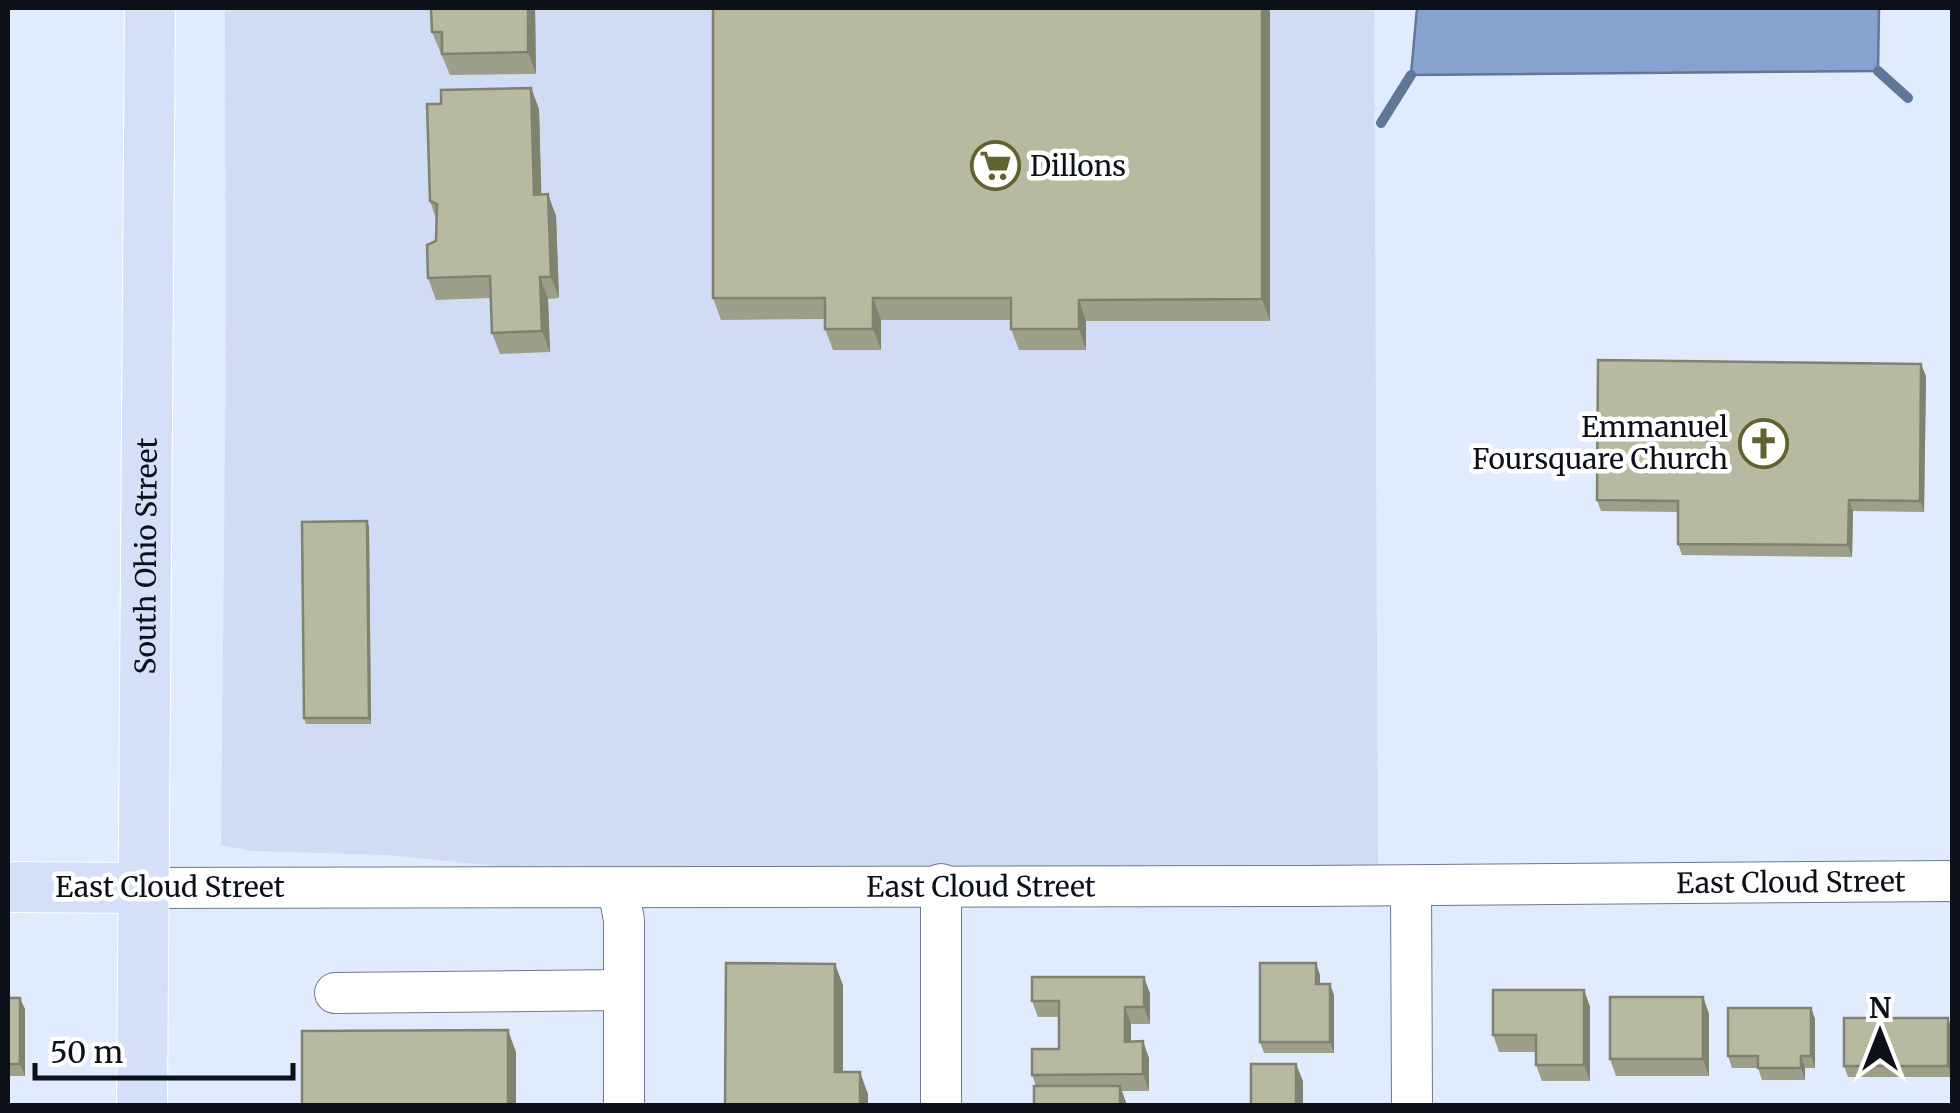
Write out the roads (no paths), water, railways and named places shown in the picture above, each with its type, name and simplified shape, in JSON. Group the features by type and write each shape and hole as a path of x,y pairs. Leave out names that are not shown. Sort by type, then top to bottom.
{"main road":[{"name":"South Ohio Street","path":"142,1106 150,8"},
{"name":"East Cloud Street","path":"8,887 143,888"}],"street":[{"name":"East Cloud Street","path":"143,888 1952,881"},
{"path":"941,884 941,1106"},
{"path":"1411,886 1412,1106"},
{"path":"618,888 624,920 624,1106"},
{"path":"335,993 623,990"}],"water":[{"path":"1417,8 1879,8 1878,71 1411,75"}],"waterway":[{"path":"1878,71 1908,98"},
{"path":"1381,123 1411,75"}],"place":[{"name":"Dillons","path":"995,166"},
{"name":"Emmanuel Foursquare Church","path":"1763,443"}]}
